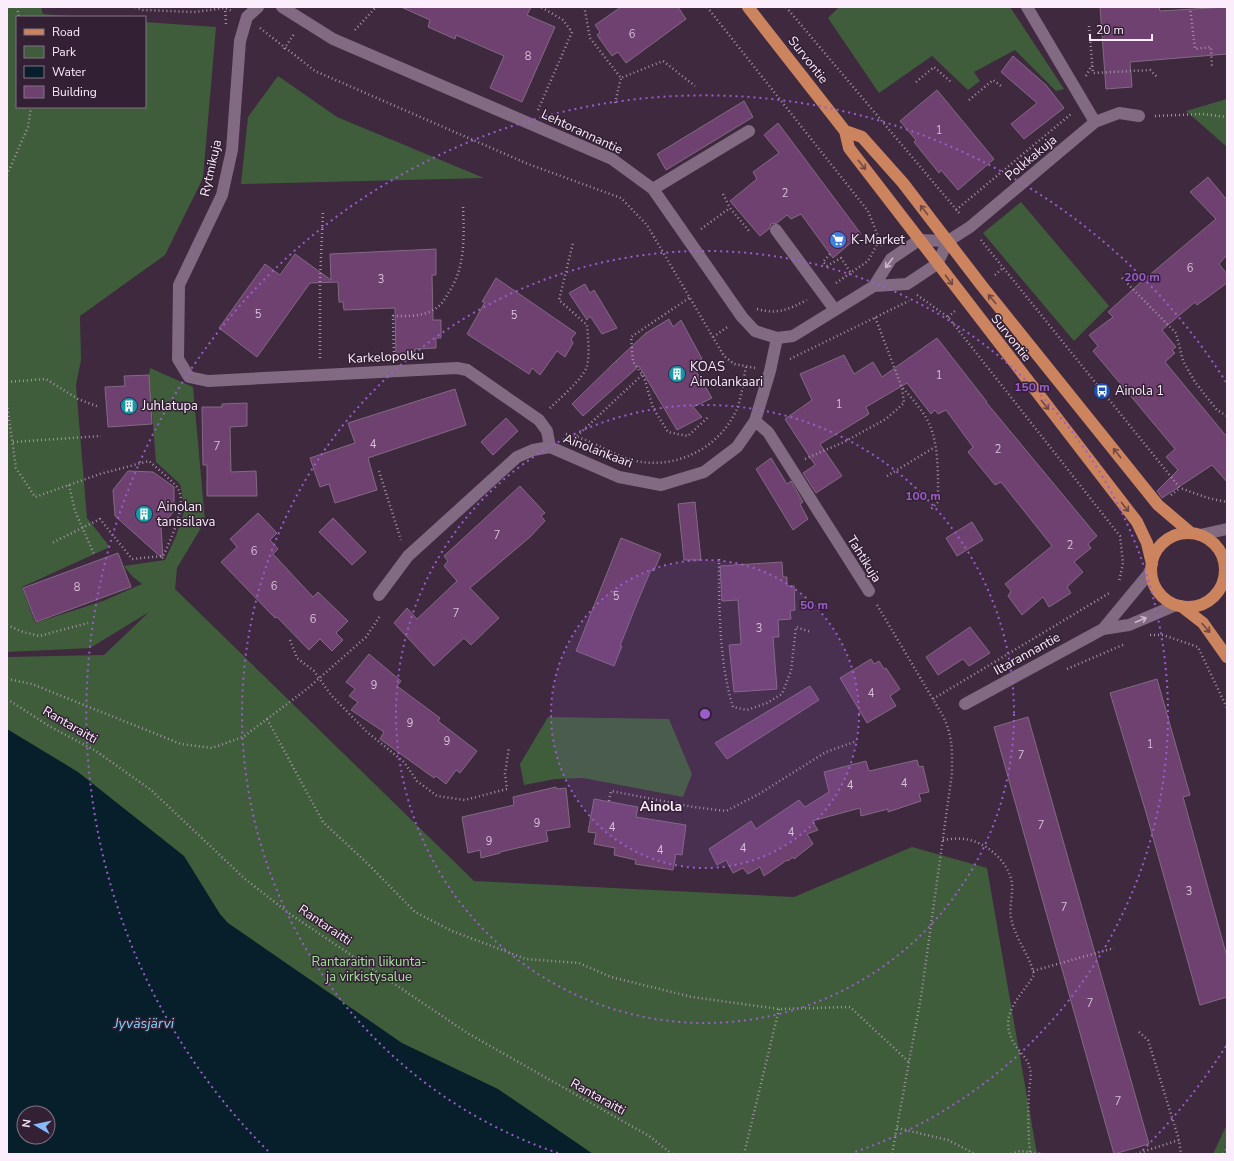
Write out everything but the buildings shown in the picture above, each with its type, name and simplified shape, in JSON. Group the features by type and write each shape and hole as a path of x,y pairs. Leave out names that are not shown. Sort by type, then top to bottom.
{"main road":[{"name":"Survontie","path":"748,7 845,131 849,148 1137,522 1147,543 1151,568"},
{"name":"Survontie","path":"845,131 862,137 904,183 982,286 1158,505 1195,534"},
{"path":"1227,591 1225,572 1220,552 1215,545 1195,534 1180,534 1170,538 1161,545 1155,554 1151,568 1153,582 1159,592 1166,600 1179,606 1202,623 1227,657"},
{"path":"1179,606 1193,607 1208,600 1220,588 1225,572"}],"street":[{"path":"247,17 258,7"},
{"name":"Lehtorannantie","path":"282,7 332,39 612,159 654,189 742,317 755,331 776,338 793,336 874,286 891,259 919,240"},
{"path":"1027,7 1095,122"},
{"name":"Rytmikuja","path":"190,377 178,359 179,285 222,195 232,150 240,41 247,17"},
{"name":"Polkkakuja","path":"948,241 970,227 1095,122 1120,113 1139,116"},
{"path":"654,189 749,131"},
{"path":"776,230 835,310"},
{"path":"907,284 937,264 948,241 919,240"},
{"name":"Lehtorannantie","path":"874,286 907,284"},
{"name":"Ainolankaari","path":"379,595 408,556 517,457 533,450 550,448 619,477 660,485 704,472 737,448 755,421 770,371 776,338"},
{"name":"Karkelopolku","path":"190,377 208,381 395,370 457,368 467,370 539,420 547,431 550,448"},
{"name":"Tahtikuja","path":"755,421 768,432 868,591"},
{"path":"1195,534 1227,529"},
{"name":"Iltarannantie","path":"1103,629 1115,612 1127,601 1151,568"},
{"name":"Iltarannantie","path":"965,704 1103,629 1129,625 1179,606"}],"path":[{"path":"135,7 143,10 194,12 225,8 247,17 284,49 314,71 528,164 621,198 647,225 724,356 734,364 783,374 790,358 918,297"},
{"path":"355,30 376,7"},
{"path":"537,112 572,32 563,20 541,7"},
{"path":"583,7 590,38 622,78"},
{"path":"707,7 868,211 879,241 891,259"},
{"path":"786,7 970,227 1180,488 1208,498 1227,502"},
{"path":"1190,7 1195,49 1211,47 1212,68"},
{"path":"225,8 226,27"},
{"path":"1089,26 1093,73 1150,70 1156,78"},
{"path":"622,78 663,61 695,86"},
{"path":"916,82 934,67 951,82"},
{"path":"615,103 622,78"},
{"path":"969,100 993,80 1001,86"},
{"path":"956,210 1084,104"},
{"path":"7,175 28,127 31,108"},
{"path":"1139,116 1202,114 1227,117"},
{"path":"723,194 730,208 749,232"},
{"path":"395,370 393,316 418,315 434,310 444,300 461,269 464,238 463,205"},
{"path":"700,230 730,208"},
{"path":"320,375 320,280 323,210"},
{"path":"539,420 581,376 587,366 587,325 559,300 573,243"},
{"path":"830,254 824,262 827,266 841,258 851,273"},
{"path":"1122,278 1176,333 1183,361 1195,382 1217,410 1227,416"},
{"path":"907,284 918,297 948,317 1120,536 1123,563 1118,587 1127,601"},
{"path":"689,298 631,337 633,362 642,374 653,408 668,432 688,436 704,423 708,417"},
{"path":"789,466 844,442 886,419 904,403 902,388 875,317"},
{"path":"547,431 577,436 627,458 658,463 681,459 702,450 724,431 736,410 746,366"},
{"path":"577,436 642,374"},
{"path":"7,382 46,379 78,399 99,407"},
{"path":"902,388 921,410 932,432 938,466 938,502 930,510"},
{"path":"7,404 16,468 34,497 100,474 149,461 178,487 181,505 178,520 163,556 132,559 100,519 52,543"},
{"path":"12,442 101,436"},
{"path":"887,476 934,447"},
{"path":"379,471 408,556"},
{"path":"69,485 75,511 94,554"},
{"path":"719,559 719,594 726,685 733,707 747,710 767,703 782,694 791,671 796,627 811,632"},
{"path":"933,699 1118,587"},
{"name":"Tahtikuja","path":"868,591 943,716 950,731 952,750 952,773 921,997 892,1154"},
{"path":"7,679 32,684 181,744 212,748 243,737 319,679 366,637 380,616"},
{"path":"1137,621 1144,635 1163,635 1198,647 1227,708"},
{"path":"7,625 22,632 39,636 88,623"},
{"path":"290,640 297,658 314,671 331,695 367,732 404,762 417,781 437,796 465,800 507,789 505,774 508,747"},
{"path":"1066,670 1130,641"},
{"name":"Rantaraitti","path":"7,699 50,726 96,751 151,790 245,879 290,914 469,1034 649,1136 672,1154"},
{"path":"267,719 323,822 368,864 415,912 452,931 526,959 579,963 611,977 692,997 779,1009 850,1007 909,1062"},
{"path":"609,801 611,791 694,807 726,811 759,794 826,752 857,741"},
{"path":"943,840 965,839 983,844 996,855 1011,874 1011,918 1017,935 1031,962 1034,975 1027,987 1017,997 1010,1011 1008,1029 1014,1043 1025,1057 1031,1070 1028,1121 1030,1152"},
{"path":"1033,971 1114,948"},
{"path":"744,1154 779,1009"},
{"path":"1139,1032 1148,1040 1182,1154"},
{"path":"897,1128 948,1140 975,1154"},
{"path":"1136,1154 1179,1140"},
{"path":"1224,1154 1227,1148"},
{"path":"1011,1154 1020,1151 1043,1154"}],"green space":[{"name":"Rantaraitin liikunta- ja virkistysalue","path":"7,7 41,7 43,14 68,16 16,16 16,108 146,108 146,22 216,27 203,178 165,255 80,316 81,360 76,385 87,518 110,547 22,587 35,623 103,601 142,584 132,576 124,566 165,560 176,536 185,509 180,484 156,462 149,375 150,368 193,387 205,521 177,568 175,589 474,881 794,897 912,847 987,868 1037,1154 443,1154 7,855 7,657 104,655 149,612 90,648 7,652"},
{"path":"839,7 1010,7 1064,89 1056,91 1015,50 974,72 980,81 968,90 932,56 879,93 828,18"},
{"path":"278,76 337,117 484,178 241,184 248,117"},
{"path":"1227,99 1227,147 1186,111"},
{"path":"1021,202 1109,306 1074,341 983,233"},
{"path":"548,717 669,719 692,774 683,797 583,778 555,779 524,785 520,764"},
{"path":"1227,1124 1227,1154 1213,1154"}],"water":[{"name":"Jyväsjärvi","path":"7,729 78,772 184,856 220,914 228,923 402,1043 498,1089 593,1154 7,1154"}],"place":[{"name":"K-Market","path":"838,240"},
{"name":"KOAS Ainolankaari","path":"677,374"},
{"name":"Ainola 1","path":"1102,391"},
{"name":"Juhlatupa","path":"129,406"},
{"name":"Ainolan tanssilava","path":"144,514"}],"district":[{"name":"Ainola","path":"661,806"}]}
